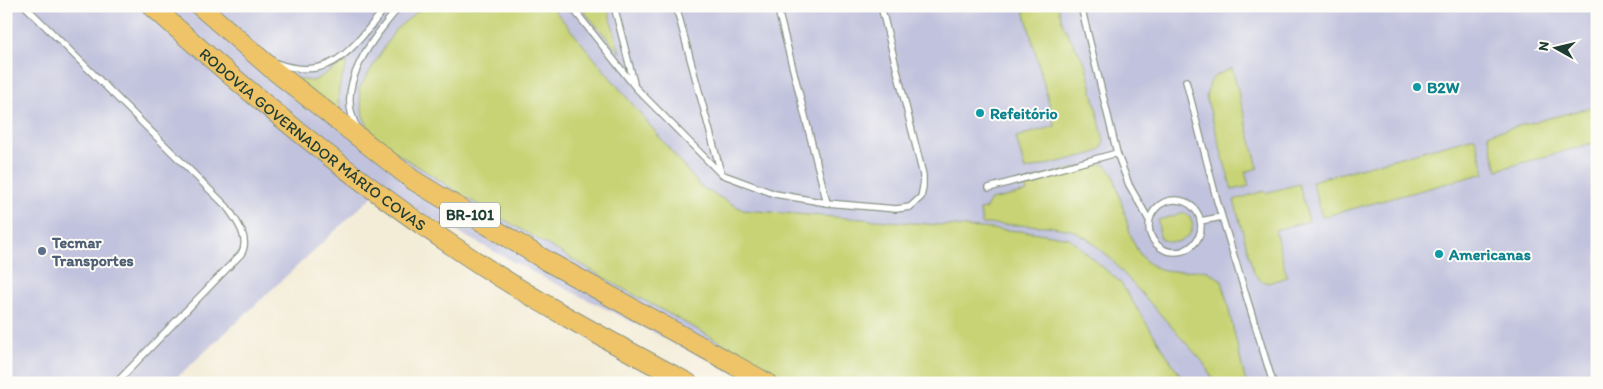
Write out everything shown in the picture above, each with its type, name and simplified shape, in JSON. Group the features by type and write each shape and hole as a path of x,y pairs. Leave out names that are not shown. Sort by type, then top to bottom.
{"highway":[{"name":"RODOVIA GOVERNADOR MÁRIO COVAS","path":"152,6 229,74 335,161 450,245 555,310 688,383"},
{"name":"RODOVIA GOVERNADOR MÁRIO COVAS","path":"200,6 258,56 412,180 547,261 767,383"}],"lane":[{"path":"25,6 227,207 239,224 243,238 245,248 241,254 116,383"},
{"path":"258,56 289,68 324,67 339,60 387,6"},
{"path":"367,144 351,117 351,83 362,55 400,6"},
{"path":"571,6 636,88 721,174 775,194 827,203 896,209 910,207 921,197 924,187 921,165 881,6"},
{"path":"614,6 636,88"},
{"path":"676,6 721,174"},
{"path":"777,6 827,203"},
{"path":"1081,6 1116,153 1129,185 1149,220"},
{"path":"1186,81 1222,217 1272,383"},
{"path":"989,188 1116,153"},
{"path":"1170,200 1180,200 1190,204 1197,212 1200,222 1198,236 1188,248 1179,252 1169,252 1152,240 1149,220 1154,210 1161,204 1170,200"},
{"path":"1200,222 1222,217"}],"shaded area":[{"path":"6,6 1597,6 1597,383 755,383 540,276 379,190 171,383 6,383"}],"green space":[{"path":"424,6 551,6 701,187 743,210 1032,232 1069,238 1120,282 1185,383 795,383 622,288 472,201 392,150 372,134 363,116 359,89 395,30"},
{"path":"607,6 620,53 580,7"},
{"path":"1023,6 1058,6 1063,25 1086,65 1104,141 1101,149 1095,153 1025,170 1016,137 1055,126"},
{"path":"348,61 340,83 338,96 342,119 297,79 313,81"},
{"path":"1232,68 1258,168 1245,172 1249,186 1232,190 1206,96 1212,79"},
{"path":"1596,106 1597,142 1497,170 1488,134"},
{"path":"1475,137 1485,173 1322,217 1312,181"},
{"path":"1098,163 1107,166 1113,174 1131,237 1141,255 1148,262 1156,267 1167,270 1206,271 1222,281 1246,383 1215,383 1203,362 1108,256 1088,239 1071,230 1047,226 982,224 980,210 985,209 991,200 1027,192 1025,184 1036,178"},
{"path":"1299,184 1309,221 1275,230 1287,277 1268,283 1260,280 1254,273 1234,200 1264,191 1265,193"},
{"path":"1185,213 1191,219 1192,225 1187,237 1174,242 1160,237 1158,220"}],"place":[{"name":"B2W","path":"1417,87"},
{"name":"Refeitório","path":"980,113"},
{"name":"Tecmar Transportes","path":"42,251"},
{"name":"Americanas","path":"1439,254"}]}
